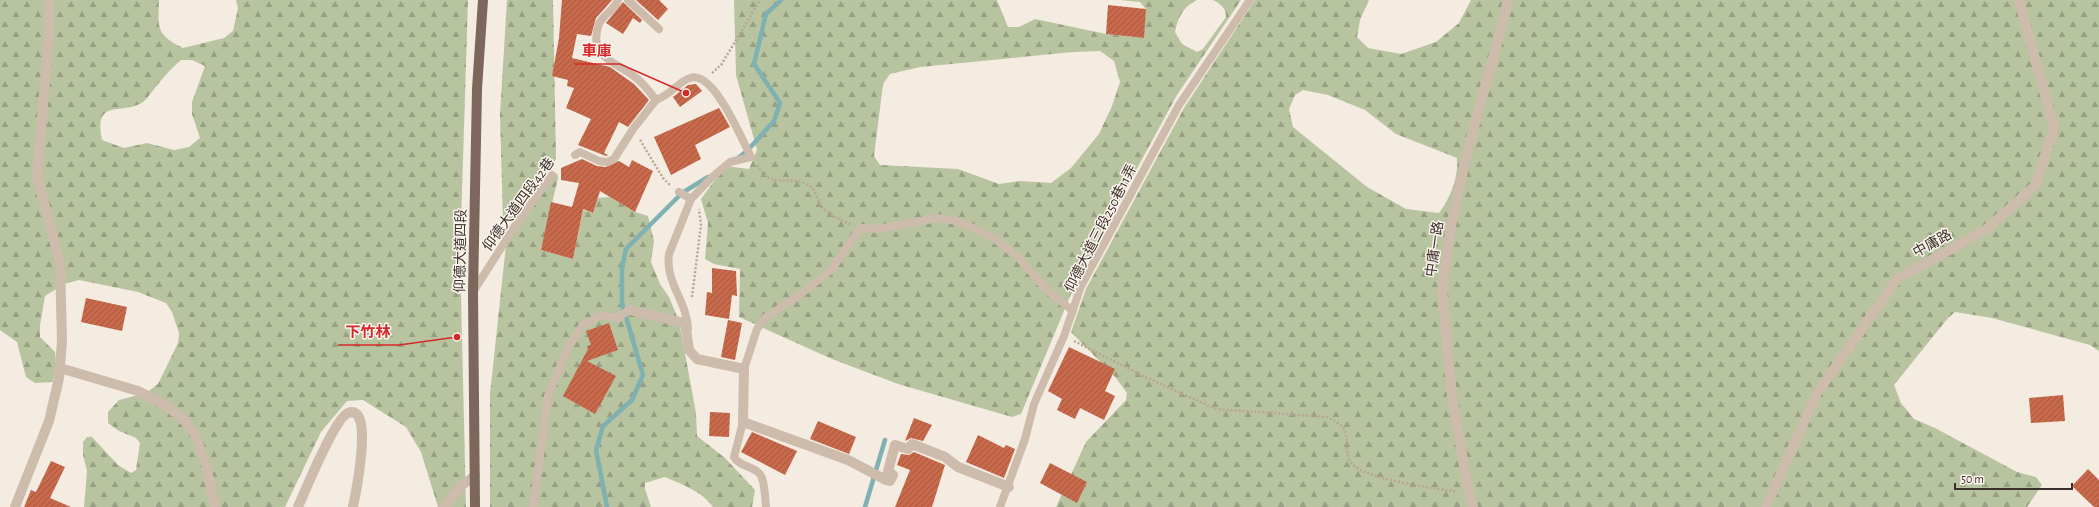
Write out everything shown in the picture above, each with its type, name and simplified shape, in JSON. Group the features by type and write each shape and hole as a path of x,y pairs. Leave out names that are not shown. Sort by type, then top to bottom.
{"main road":[{"name":"仰德大道四段","path":"475,505 473,292 477,89 483,0"}],"street":[{"path":"14,507 49,421 60,368 62,342 60,264 36,177 49,34 50,0"},
{"name":"中庸一路","path":"1473,507 1469,495 1452,396 1442,290 1450,226 1468,152 1506,12 1506,0"},
{"name":"中庸路","path":"1766,507 1817,393 1898,279 1987,229 2035,186 2054,128 2020,0"},
{"path":"629,310 685,322 689,350 697,359 744,369 743,422 848,460 890,481 893,475 888,471 895,445 908,449 912,444 945,457 958,467 1009,487"},
{"path":"60,368 138,391 168,406 183,419 196,436 206,466 215,507"},
{"path":"298,507 331,437 344,416 348,413 353,413 358,416 361,422 362,457 353,507"},
{"path":"444,507 462,485 475,476"}],"lane":[{"path":"618,0 616,6 600,22 596,35 598,49 612,63 635,77 656,100"},
{"path":"628,0 659,29"},
{"name":"仰德大道三段250巷11弄","path":"1000,507 1009,487 1034,404 1064,336 1081,286 1179,105 1250,0"},
{"path":"575,155 580,152 607,162 614,159 633,129 656,100 665,97 688,78 697,77 704,80 729,110 751,157 730,162 690,198 669,254 668,263 670,277 682,303 688,325 689,350"},
{"name":"仰德大道四段42巷","path":"473,292 515,226 552,175"},
{"path":"679,192 690,198"},
{"path":"744,369 757,329 765,318 802,293 832,269 860,228 878,229 937,218 952,220 969,226 995,239 1020,259 1046,290 1073,311"},
{"path":"533,507 548,396 567,350 582,326 601,315 618,318 629,310"},
{"path":"743,422 734,457 740,464 760,474 763,478 766,507"}],"path":[{"path":"704,80 721,65 760,0"},
{"path":"633,129 663,178 679,192"},
{"path":"751,157 761,173 770,179 782,182 800,181 807,184 814,189 822,208 860,228"},
{"path":"690,198 696,204 701,215 692,299"},
{"path":"1064,336 1143,376 1216,409 1327,417 1339,423 1348,435 1350,462 1358,470 1374,477 1469,495"}],"green space":[{"path":"0,0 159,0 160,30 168,39 183,48 224,38 233,31 238,8 236,0 468,0 460,254 466,507 438,507 421,452 406,427 363,400 347,401 321,432 285,507 84,507 87,471 83,455 83,442 87,437 92,437 118,465 131,473 136,470 140,443 136,438 119,431 108,423 108,412 119,400 146,393 158,384 178,343 179,333 172,312 166,303 138,292 79,280 64,284 45,296 40,325 40,337 55,352 56,367 53,382 35,383 26,377 17,342 0,330","holes":["181,60 192,60 205,66 192,102 192,114 200,138 189,147 174,150 147,143 124,148 102,140 100,127 105,113 111,110 135,106 143,102"]},
{"path":"507,0 553,0 556,159 512,220 503,221 500,114"},
{"path":"734,0 997,0 1008,27 1019,27 1035,19 1106,34 1143,38 1146,9 1140,2 1120,0 1197,0 1188,6 1182,13 1175,32 1182,44 1197,52 1203,49 1226,17 1225,11 1222,7 1213,0 1241,0 1177,95 1079,275 1021,414 1012,417 898,384 832,359 739,317 740,269 714,264 705,259 708,223 701,199 725,166 749,169 757,150 736,75","holes":["1100,51 1114,61 1120,82 1112,106 1099,134 1071,168 1051,183 1020,181 999,184 958,169 880,165 874,156 883,84 890,74 920,67 1073,52"]},
{"path":"1255,0 1369,0 1360,20 1357,37 1368,48 1401,54 1436,42 1459,23 1471,0 2099,0 2099,351 2090,345 1992,318 1955,312 1948,318 1894,385 1901,403 1914,419 1935,428 2017,472 2036,477 2042,485 2027,507 1056,507 1086,442 1126,400 1127,393 1116,378 1071,332 1086,289 1184,108","holes":["1303,90 1328,95 1365,110 1396,134 1457,158 1457,172 1453,187 1447,201 1439,213 1406,209 1367,187 1293,127 1289,109 1295,95"]},
{"path":"557,173 558,178 541,250 573,259 583,210 593,213 598,198 610,197 635,212 648,216 654,241 651,262 660,284 669,297 679,321 696,413 697,436 725,458 755,490 752,507 713,507 697,492 665,477 645,483 645,489 651,507 490,507 490,394 506,245"}],"building":[{"path":"562,0 612,0 596,18 591,36 577,34 572,58 610,67 634,84 649,100 628,127 619,122 604,153 608,155 606,156 578,145 591,119 566,108 574,88 567,86 568,80 552,76 559,38"},
{"path":"636,0 659,0 668,9 658,20"},
{"path":"623,2 642,20 640,23 633,18 623,34 606,23"},
{"path":"1108,5 1146,9 1144,38 1106,34"},
{"path":"696,84 702,91 680,107 673,97 688,85"},
{"path":"719,108 730,127 695,145 701,159 671,175 654,137"},
{"path":"582,159 597,166 606,167 619,161 629,167 632,160 653,171 635,212 600,191 593,213 583,209 573,259 541,250 551,202 572,207 579,183 561,180 561,168"},
{"path":"712,268 736,271 737,296 732,295 729,319 705,315 707,292 712,293"},
{"path":"86,298 127,307 122,331 81,322"},
{"path":"728,320 742,323 735,360 721,357"},
{"path":"609,323 618,350 587,361 616,376 595,414 563,396 588,349 587,346 591,345 586,331"},
{"path":"1069,347 1115,369 1105,391 1115,396 1104,420 1080,408 1075,419 1057,410 1062,399 1048,391"},
{"path":"2063,395 2065,421 2031,423 2029,398"},
{"path":"710,412 730,413 729,437 709,436"},
{"path":"914,418 932,425 923,441 911,438 905,441"},
{"path":"818,421 856,437 849,454 810,439"},
{"path":"752,432 797,451 785,475 741,452"},
{"path":"978,435 1004,448 1006,445 1015,449 1004,478 966,462"},
{"path":"914,452 945,465 932,507 895,507 910,470 897,465 901,454 909,455"},
{"path":"51,461 65,467 50,498 71,507 24,507 31,490 36,492"},
{"path":"1050,463 1087,482 1077,503 1040,483"},
{"path":"2088,469 2099,480 2099,507 2094,507 2072,486"}],"waterway":[{"path":"738,158 747,151 774,121 780,103 754,64 766,14 781,0"},
{"path":"607,507 596,450 603,426 632,400 643,375 622,303 622,268 626,249 682,193 708,177"},
{"path":"865,507 885,440"}],"place":[{"name":"車庫","path":"686,93"},
{"name":"下竹林","path":"457,337"}]}
